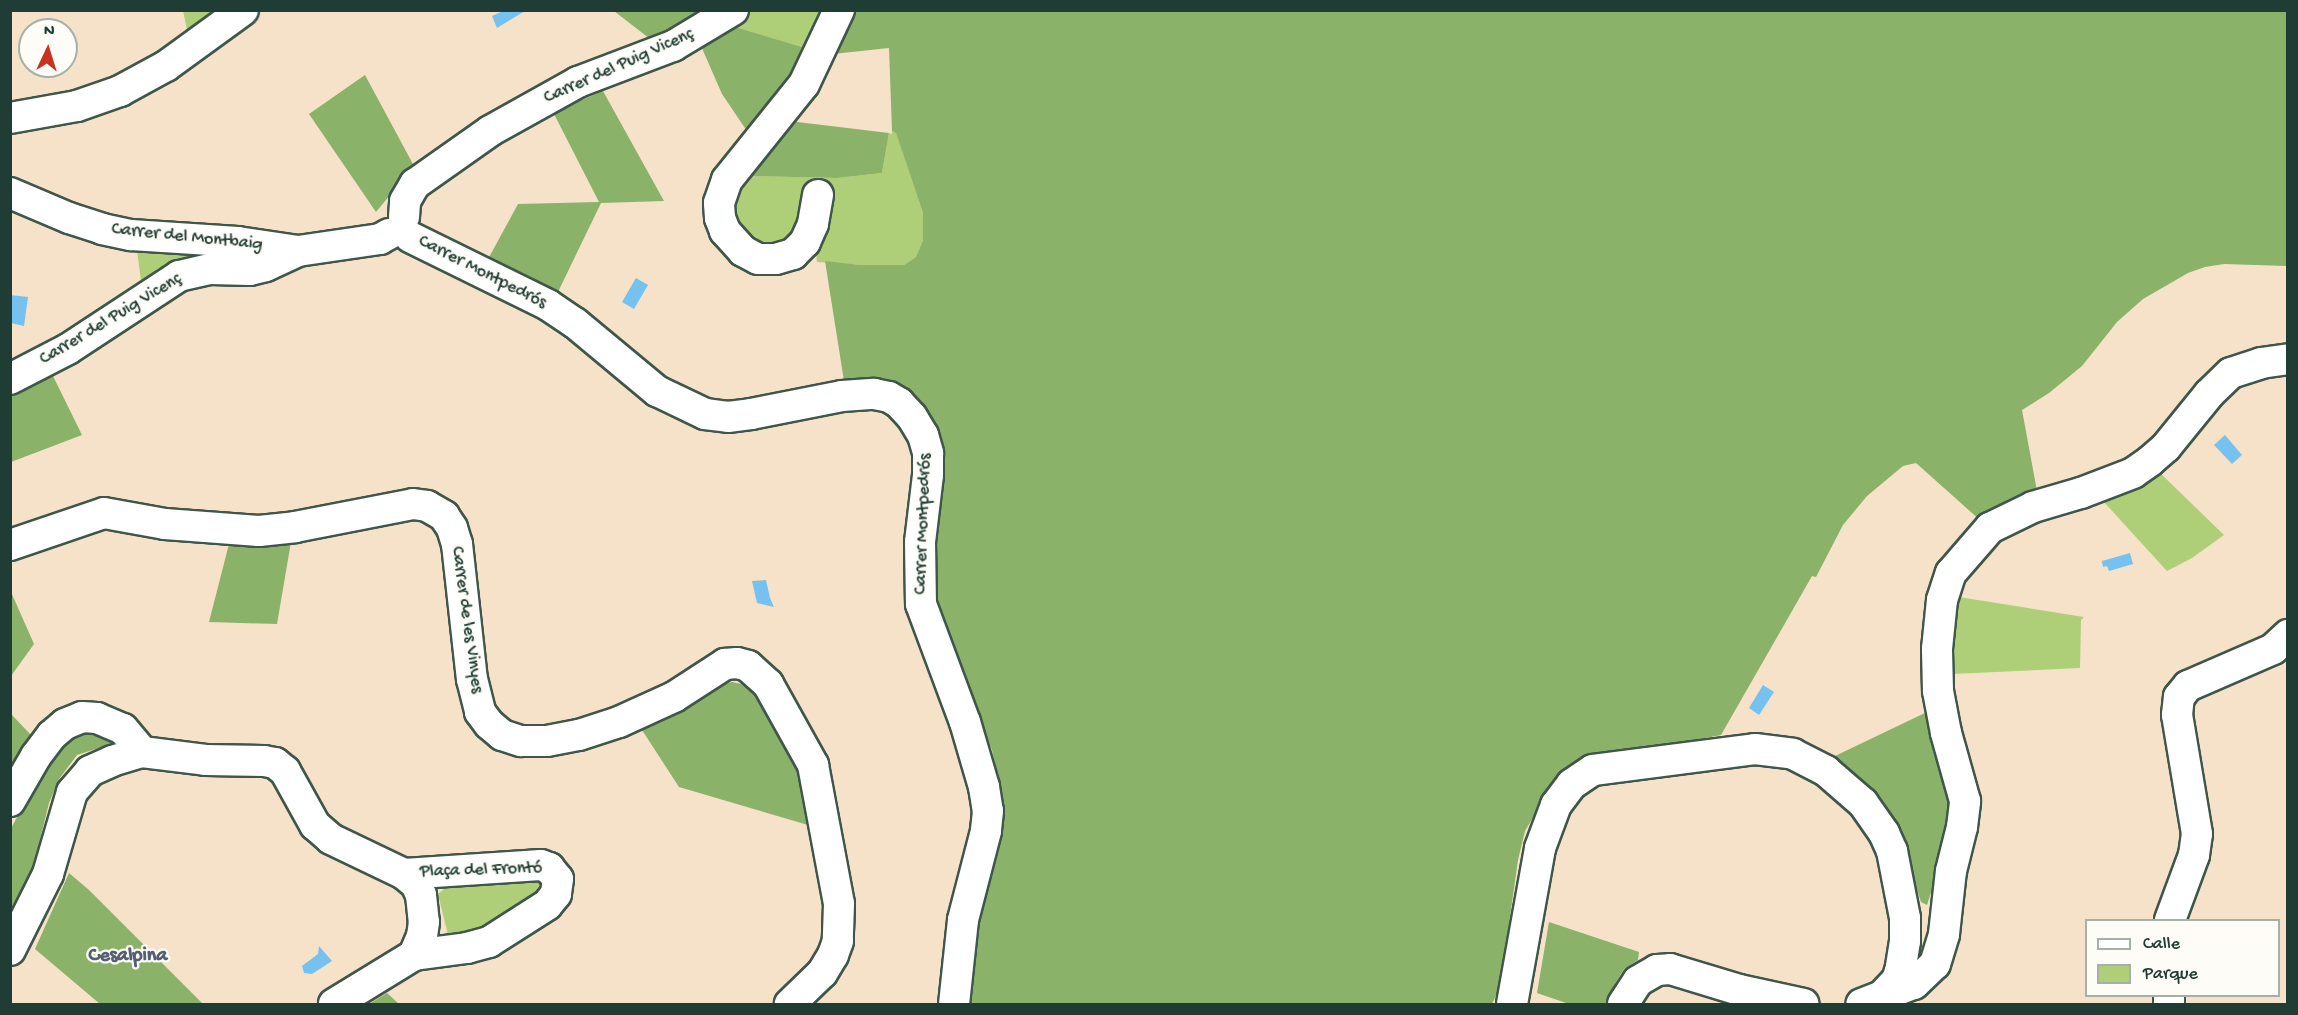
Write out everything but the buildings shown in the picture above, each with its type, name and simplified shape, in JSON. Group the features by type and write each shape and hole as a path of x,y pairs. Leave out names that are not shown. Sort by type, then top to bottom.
{"street":[{"path":"10,118 77,106 120,91 166,66 243,10"},
{"name":"Carrer del Puig Vicenç","path":"10,379 68,349 179,276 210,268 250,270 266,266 298,251 380,239 401,229 405,201 415,184 490,131 579,82 674,46 733,10"},
{"path":"818,195 813,224 805,242 793,254 776,259 758,259 742,251 725,231 720,218 719,203 727,180 799,92 839,10"},
{"name":"Carrer del Montbaig","path":"10,193 69,218 131,235 237,242 298,251"},
{"name":"Carrer Montpedrós","path":"401,229 548,305 575,323 657,391 705,414 728,417 842,396 874,393 889,397 899,403 912,417 923,435 928,453 928,475 920,542 921,604 965,722 988,811 986,831 963,920 954,1005"},
{"path":"1871,1000 1914,984 1935,964 1944,934 1951,871 1962,827 1965,801 1948,744 1938,691 1937,649 1942,600 1951,573 1990,528 2033,507 2081,493 2133,473 2150,461 2166,447 2209,394 2231,374 2261,363 2288,359"},
{"name":"Carrer de les Vinyes","path":"10,545 104,513 165,524 259,531 295,527 413,504 427,506 444,516 452,528 457,544 472,679 480,712 502,735 521,741 547,741 619,722 674,697 725,664 737,663 748,666 768,684 813,765 839,904 837,941 832,955 822,973 790,1005"},
{"path":"2171,919 2192,861 2197,834 2177,715 2179,697 2188,686 2273,649 2288,635"},
{"path":"10,801 36,756 52,735 65,724 82,717 97,718 123,729 142,752"},
{"path":"1512,1005 1540,848 1556,805 1572,784 1593,770 1755,749 1793,754 1826,771 1863,803 1884,832 1899,875 1905,941 1897,980 1871,1000"},
{"path":"10,950 48,874 72,792 90,771 142,752 206,760 249,759 275,763 285,771 315,825 331,839 404,874 416,884 423,906 422,936 414,955 334,1005"},
{"name":"Plaça del Frontó","path":"404,874 541,865 549,868 558,879 556,894 547,905 489,942 478,946 414,955"},
{"path":"1623,1005 1638,981 1657,970 1670,969 1739,990 1804,1005"}],"green space":[{"path":"183,10 226,11 188,35"},
{"path":"614,11 705,11 654,42"},
{"path":"749,11 828,11 809,49 732,26"},
{"path":"852,11 2287,11 2287,266 2224,264 2205,267 2188,273 2143,299 2117,322 2082,366 2049,393 2022,410 2037,491 1981,521 1916,463 1903,466 1867,496 1843,525 1816,577 1812,576 1721,735 1581,762 1558,775 1525,831 1518,860 1500,987 1492,1004 968,1004 972,994 979,911 1001,815 1000,787 992,750 955,658 936,598 931,562 938,435 933,419 917,398 895,383 883,378 844,381 825,261 860,265 904,265 916,257 923,240 923,213 896,133 892,131 889,48 833,54"},
{"path":"732,26 809,49 795,74 749,134 722,94 701,46"},
{"path":"365,75 414,166 376,212 309,114"},
{"path":"603,91 664,201 601,203 557,294 487,261 518,204 599,202 553,112"},
{"path":"789,121 889,133 882,173 837,178 747,176"},
{"path":"892,131 896,132 923,213 923,240 916,257 904,265 817,262 815,244 833,189 821,180 813,180 803,190 799,225 786,241 774,246 756,243 736,224 733,204 747,176 837,178 882,173 889,133 892,134"},
{"path":"137,250 240,255 176,261 157,269 141,282"},
{"path":"52,374 82,435 11,462 11,395"},
{"path":"2159,472 2224,535 2192,558 2167,571 2103,501 2127,491"},
{"path":"291,542 277,624 209,622 229,544"},
{"path":"11,592 34,644 10,676"},
{"path":"1959,597 2084,617 2081,620 2080,668 1952,674 1952,621"},
{"path":"732,682 746,685 754,693 801,776 808,825 679,787 642,730 719,685"},
{"path":"1929,711 1951,805 1947,843 1927,905 1921,902 1899,834 1870,791 1835,756"},
{"path":"11,714 31,735 11,772"},
{"path":"91,731 111,740 111,744 77,755 59,779 49,803 31,876 11,912 10,830 52,754 78,732"},
{"path":"69,873 89,890 203,1004 100,1004 35,949"},
{"path":"535,880 540,883 540,887 533,896 489,923 456,938 448,935 438,894 444,889 452,885"},
{"path":"1549,922 1639,952 1638,960 1624,969 1616,982 1610,1004 1569,1004 1537,993"},
{"path":"387,993 399,1004 369,1004"}],"water":[{"path":"525,10 497,28 492,16 503,11"},
{"path":"636,278 648,285 634,309 622,302"},
{"path":"10,295 28,297 24,326 11,323"},
{"path":"2225,435 2242,455 2232,464 2214,445"},
{"path":"2130,553 2133,564 2109,571 2107,566 2103,567 2102,561"},
{"path":"766,580 774,607 757,603 752,581"},
{"path":"1763,685 1774,692 1759,715 1749,708"},
{"path":"319,946 332,961 312,974 304,973 302,966 318,954"}],"district":[{"name":"Cesalpina","path":"128,956"}]}
